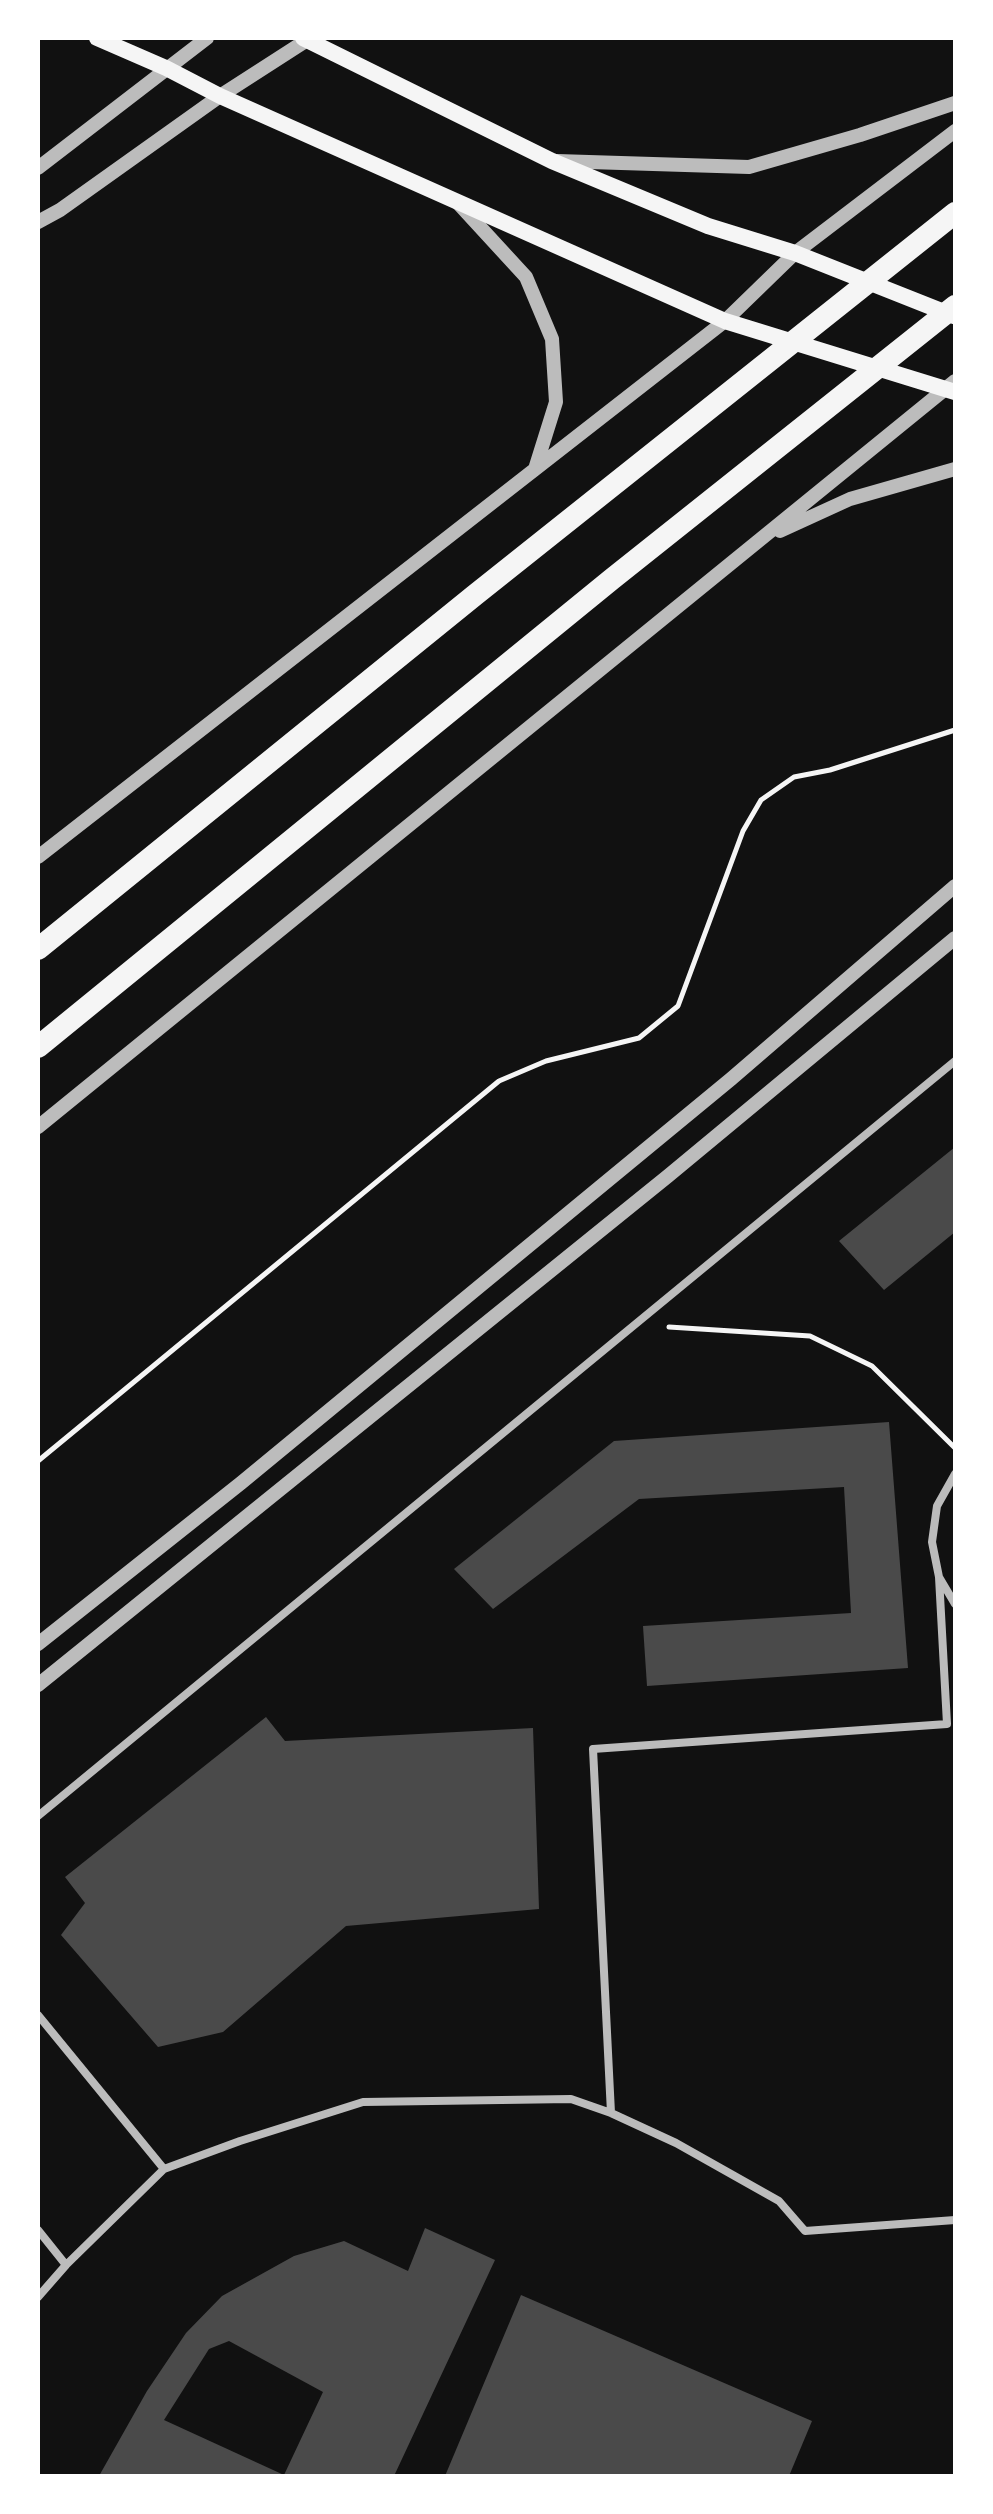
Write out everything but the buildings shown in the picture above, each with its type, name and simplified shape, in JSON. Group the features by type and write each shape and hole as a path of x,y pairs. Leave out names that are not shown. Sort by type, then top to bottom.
{"highway":[{"path":"38,949 475,595 955,213"},
{"path":"38,1047 612,579 955,306"}],"main road":[{"path":"97,38 725,321 952,388"},
{"path":"305,39 552,161 708,226 795,253 955,317"}],"street":[{"path":"38,168 207,38"},
{"path":"38,222 60,210 305,39"},
{"path":"552,161 749,167 955,103"},
{"path":"38,857 725,321 795,253 955,131"},
{"path":"458,202 526,277 552,339 556,402 535,469"},
{"path":"38,1127 761,539 952,388"},
{"path":"761,539 850,499 955,469"},
{"path":"38,1644 241,1483 731,1079 955,886"},
{"path":"38,1685 668,1176 955,938"},
{"path":"38,1816 955,1061"},
{"path":"611,2113 593,1749 947,1724 939,1577 932,1542 937,1506 955,1474"},
{"path":"939,1577 955,1604"},
{"path":"38,2015 164,2169"},
{"path":"38,2297 66,2265 164,2169 363,2102 571,2099 611,2113 676,2143 779,2201 805,2231 955,2220"},
{"path":"38,2230 66,2265"}],"path":[{"path":"38,1461 499,1081 546,1061 639,1038 678,1006 743,831 761,800 794,777 830,770 955,730"},
{"path":"640,1321 678,1329 810,1336 872,1366 955,1448"}]}
